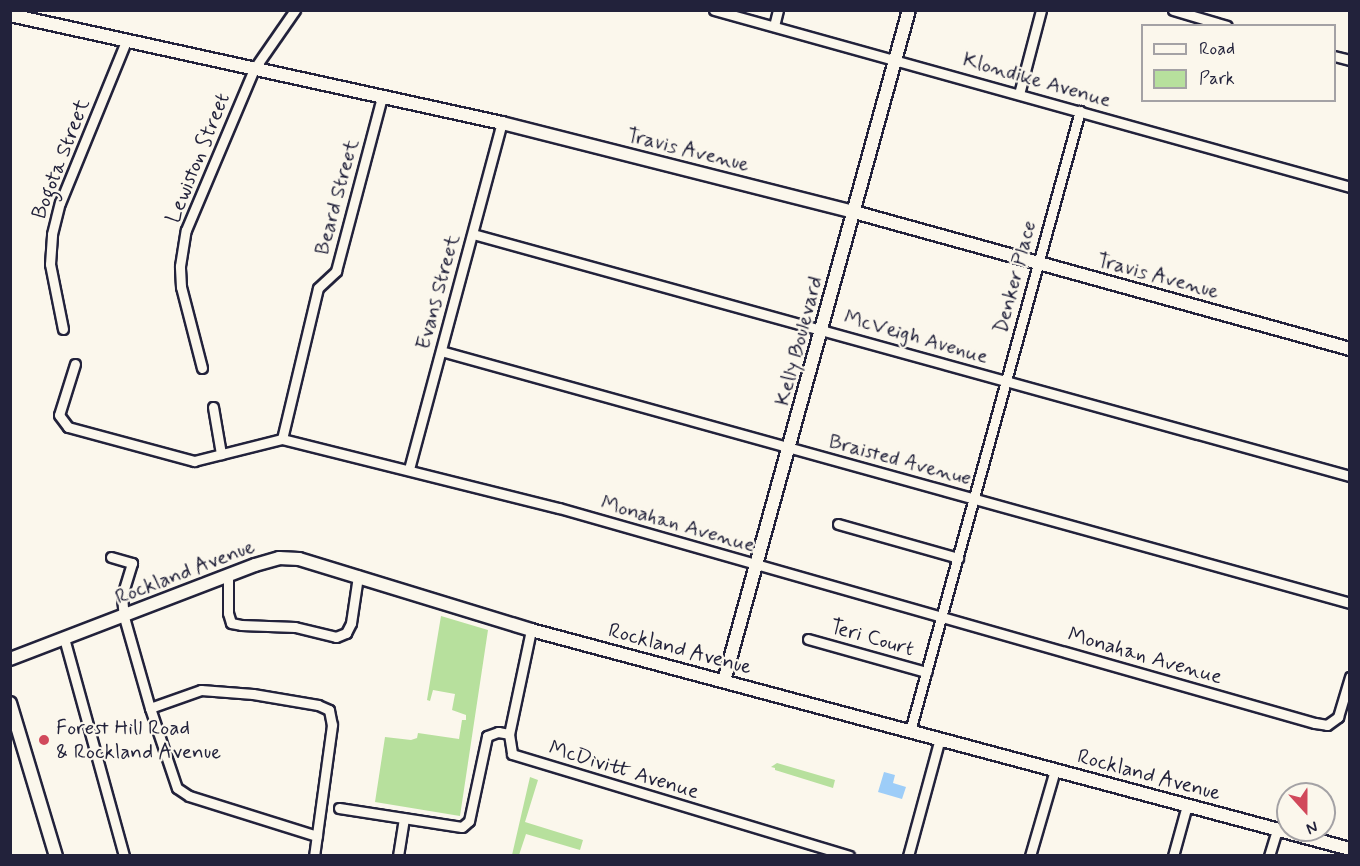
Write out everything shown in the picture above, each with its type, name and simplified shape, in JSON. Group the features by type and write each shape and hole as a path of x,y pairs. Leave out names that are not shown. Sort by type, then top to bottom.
{"street":[{"name":"Lewiston Street","path":"202,368 184,305 180,266 186,230 254,69 295,10"},
{"name":"Klondike Avenue","path":"714,10 1350,187"},
{"path":"774,26 778,10"},
{"name":"Kelly Boulevard","path":"724,681 909,10"},
{"path":"1018,94 1041,10"},
{"path":"1173,10 1220,24"},
{"name":"Travis Avenue","path":"10,15 502,123 854,212 1350,349"},
{"name":"Bogota Street","path":"63,329 50,264 52,234 60,203 126,41"},
{"name":"Beard Street","path":"282,439 318,288 336,270 382,97"},
{"name":"Denker Place","path":"910,731 1080,111"},
{"name":"Evans Street","path":"409,469 502,123"},
{"name":"McVeigh Avenue","path":"473,234 1350,476"},
{"name":"Braisted Avenue","path":"441,351 1350,603"},
{"name":"Monahan Avenue","path":"75,364 59,415 68,427 194,461 282,439 559,508 1315,723 1328,725 1338,717 1350,677"},
{"path":"213,407 221,454"},
{"path":"838,524 958,558"},
{"path":"111,556 132,563 122,596 124,616 173,780 183,792 317,836"},
{"name":"Rockland Avenue","path":"10,659 228,575 268,561 289,558 309,561 531,630 1276,829"},
{"path":"228,575 228,613 231,623 295,627 336,637 346,633 351,623 358,576"},
{"path":"339,808 458,827 466,825 487,736 498,732 509,734 531,630"},
{"path":"64,638 124,855"},
{"name":"Teri Court","path":"808,639 926,672"},
{"path":"150,708 201,690 281,698 318,705 329,710 332,725 314,855"},
{"path":"10,703 56,855"},
{"name":"McDivitt Avenue","path":"509,734 510,750 515,756 849,855"},
{"path":"908,855 940,738"},
{"path":"1030,855 1055,770"},
{"path":"1173,855 1187,805"},
{"path":"398,855 404,818"},
{"path":"1269,855 1276,832"},
{"name":"Rockland Avenue","path":"1324,842 1350,849"}],"green space":[{"path":"441,616 488,630 460,816 375,802 385,737 411,740 417,738 418,733 459,739 462,720 466,720 466,715 452,710 455,694 433,690 430,701 427,700"},
{"path":"777,763 835,780 833,788 771,767"},
{"path":"530,777 538,780 525,822 583,840 580,850 526,834 519,855 512,855"}],"water":[{"path":"884,772 895,775 893,783 906,787 902,799 878,792"}],"place":[{"name":"Forest Hill Road & Rockland Avenue","path":"44,740"}]}
